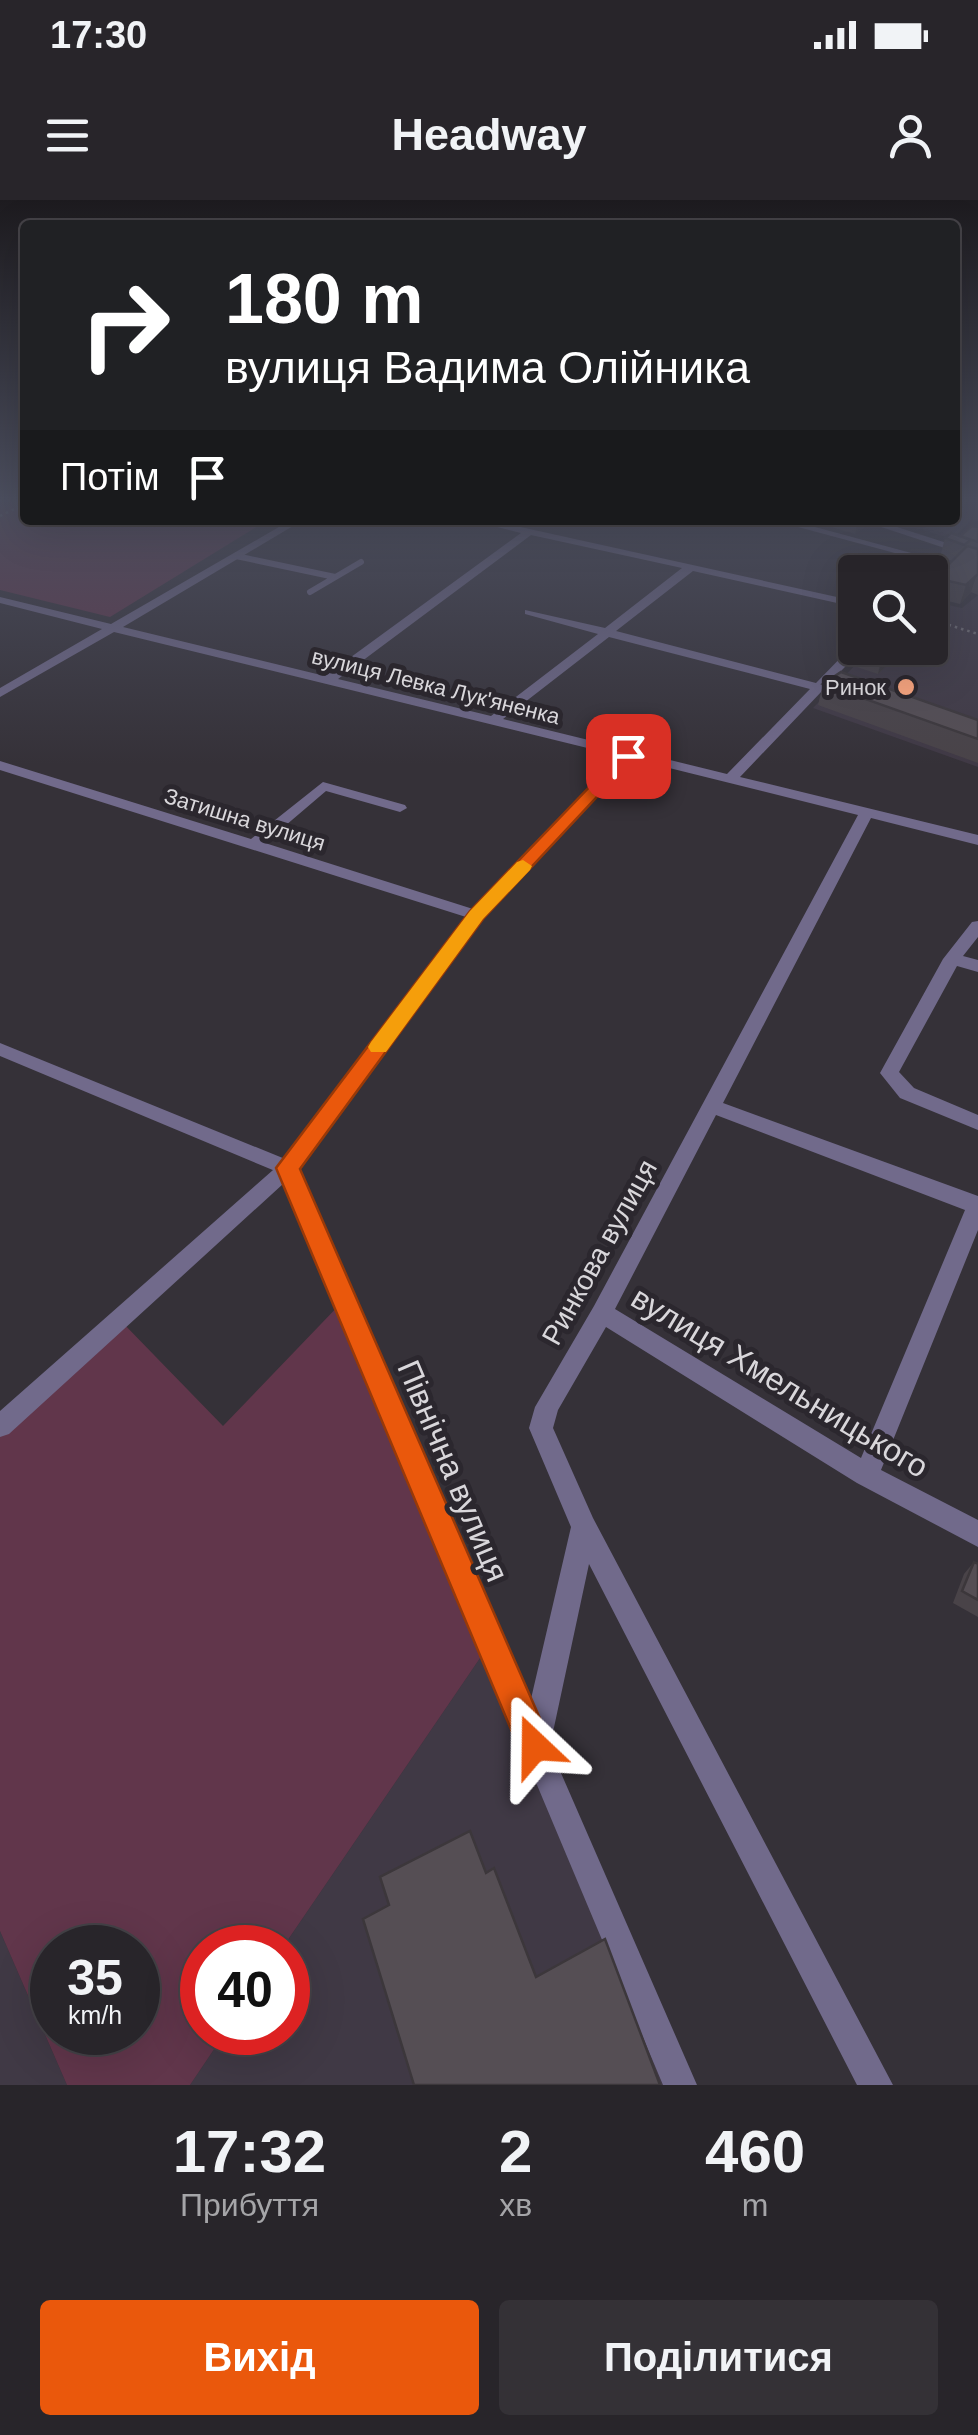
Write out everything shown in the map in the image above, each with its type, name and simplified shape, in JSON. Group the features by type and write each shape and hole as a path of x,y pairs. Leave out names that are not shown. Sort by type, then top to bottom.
{"street":[{"path":"0,693 178,588"},
{"path":"328,680 453,588"},
{"path":"493,721 667,588"},
{"path":"782,588 838,600"},
{"name":"вулиця Левка Лук'яненка","path":"0,600 978,840"},
{"path":"529,612 815,686"},
{"path":"730,778 838,665"},
{"path":"0,1426 288,1168 476,915 628,756"},
{"name":"Затишна вулиця","path":"0,765 476,915"},
{"path":"254,845 324,786 400,808"},
{"name":"Ринкова вулиця","path":"584,1527 541,1428 546,1408 602,1313 867,812"},
{"path":"978,926 952,959 888,1073 906,1093 978,1123"},
{"path":"952,959 978,966"},
{"path":"0,1049 288,1168"},
{"path":"712,1106 978,1205 866,1475"},
{"name":"Північна вулиця","path":"288,1168 680,2085"},
{"name":"вулиця Хмельницького","path":"602,1313 866,1475 978,1534"},
{"path":"535,1746 584,1527"},
{"path":"584,1527 876,2085"}],"lane":[{"path":"310,592 317,588"}],"path":[{"path":"948,625 978,634"}],"shaded area":[{"path":"0,588 157,588 110,617"},
{"name":"Ринок","path":"978,595 978,767 813,708 855,665 948,665 948,605 962,608"},
{"path":"344,1300 491,1642 298,1925 180,1925 180,2055 210,2055 190,2085 67,2085 54,2055 160,2055 160,1925 30,1925 30,2000 0,1931 0,1427 120,1320 223,1426"},
{"path":"491,1642 680,2085 190,2085 210,2055 310,2055 310,1925 298,1925"},
{"path":"0,1931 30,2000 30,2055 54,2055 67,2085 0,2085"}],"building":[{"path":"841,672 978,720 978,739 823,684"},
{"path":"974,1562 978,1564 978,1600 962,1591"},
{"path":"470,1831 486,1873 494,1868 536,1977 605,1939 660,2085 414,2085 363,1919 389,1905 380,1877"}],"slow traffic":[{"path":"378,1047 476,915 523,866"}],"place":[{"name":"Ринок","path":"906,687"}],"route":[{"path":"535,1746 288,1168 476,915 628,756"}]}
